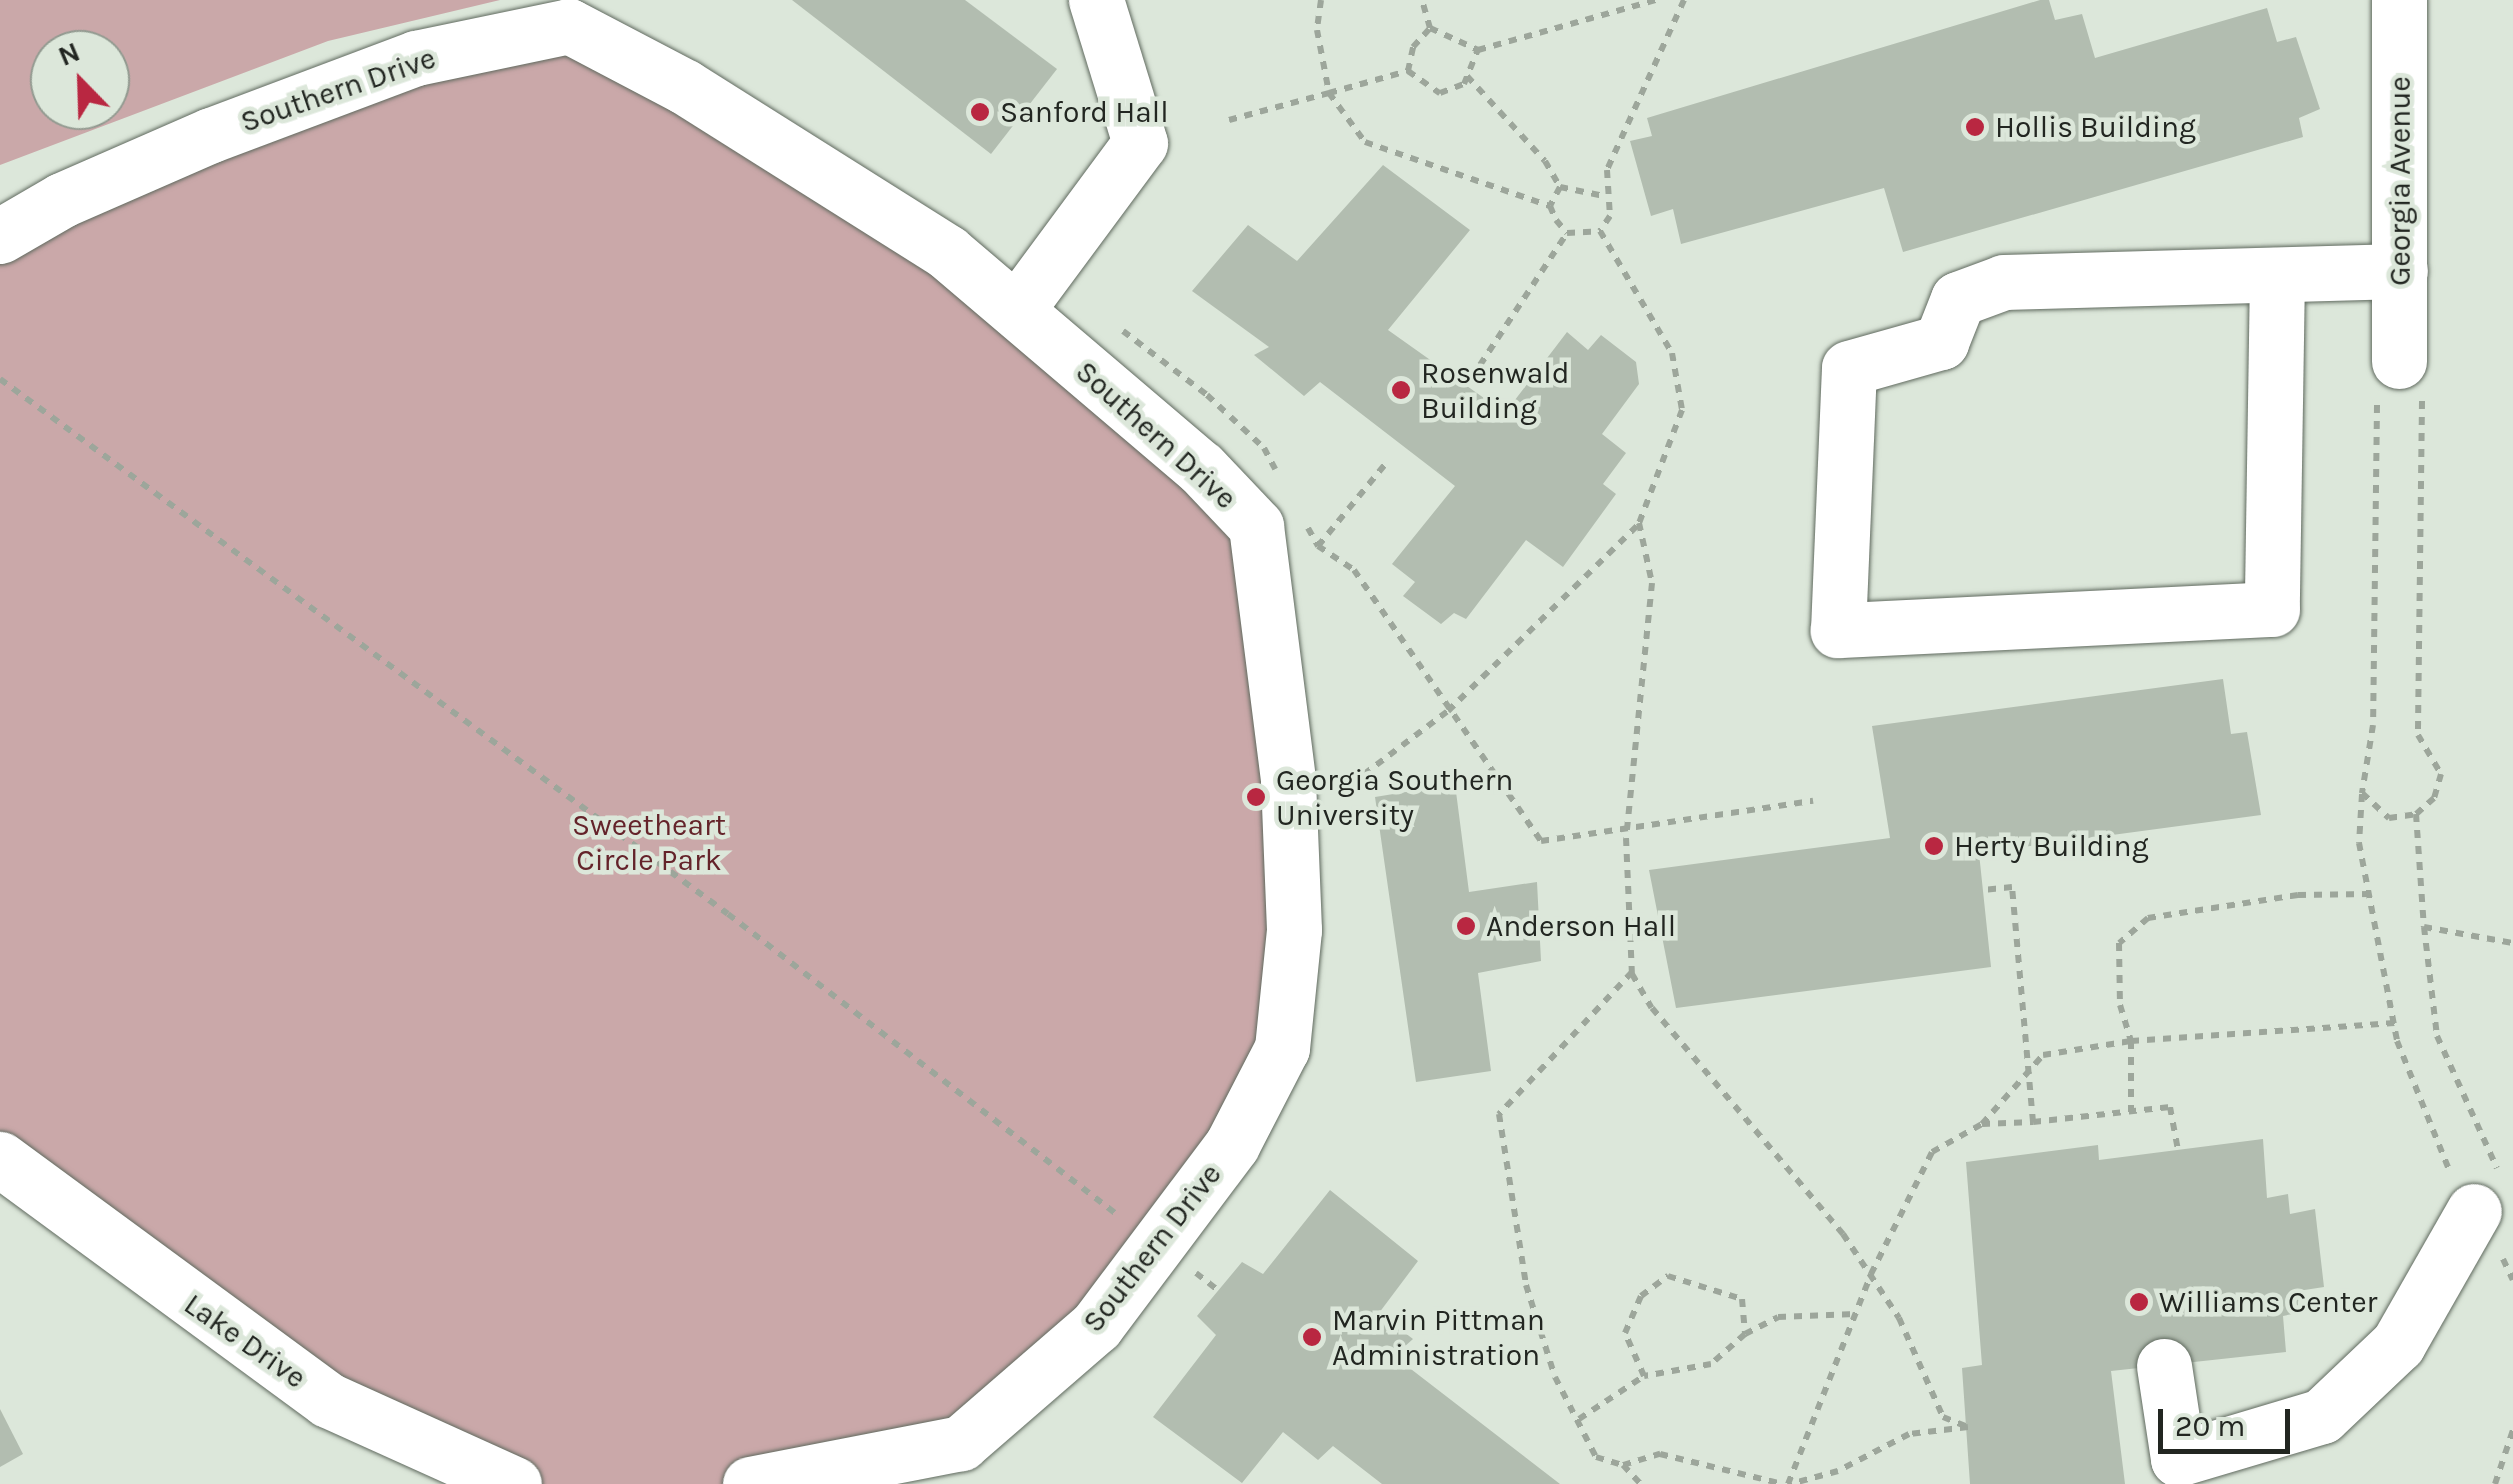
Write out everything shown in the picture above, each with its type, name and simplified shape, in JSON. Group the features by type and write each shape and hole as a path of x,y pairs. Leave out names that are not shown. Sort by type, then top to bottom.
{"street":[{"path":"1018,308 1140,143 1096,0"},
{"name":"Georgia Avenue","path":"2398,361 2400,0"},
{"name":"Southern Drive","path":"0,236 62,200 211,135 416,58 570,26 805,160 1018,308 1256,526 1288,780 1294,930 1282,1048 1232,1145 1096,1326 960,1443 750,1484"},
{"path":"2277,274 2272,609 1838,630 1849,368 1941,342 1958,299 2004,282 2277,274 2400,271"},
{"name":"Lake Drive","path":"0,1160 328,1400 514,1484"},
{"path":"2164,1366 2178,1459 2322,1416 2398,1344 2488,1194"}],"path":[{"path":"1321,0 1317,30 1329,93 1366,142 1550,206 1567,234"},
{"path":"1422,0 1430,28 1478,50 1655,0"},
{"path":"1600,232 1610,216 1604,196 1606,170 1684,0"},
{"path":"1408,71 1413,47 1430,28"},
{"path":"1408,71 1440,93 1468,76 1478,50"},
{"path":"1230,120 1408,71"},
{"path":"1468,76 1560,187 1604,196"},
{"path":"1550,206 1560,187"},
{"path":"1567,234 1600,232"},
{"path":"1351,784 1450,708 1640,523 1682,410 1672,353 1600,232"},
{"path":"1480,365 1567,234"},
{"path":"1116,326 1264,448 1284,485"},
{"path":"2362,792 2389,818 2416,814 2434,798 2440,774 2418,735 2419,363 2377,362 2374,724 2362,792 2358,842 2408,1080 2488,1194"},
{"path":"0,379 728,914 1128,1222"},
{"path":"1318,546 1387,462"},
{"path":"1301,516 1318,546 1354,570 1541,841 1813,801"},
{"path":"1623,1465 1660,1454 1787,1484 1838,1472 1909,1434 1968,1428 1943,1417 1872,1274 1748,1113 1652,1008 1633,971 1627,827 1652,583 1640,523"},
{"path":"2416,814 2437,1036 2513,1280"},
{"path":"1983,890 2012,886 2033,1122"},
{"path":"2131,1111 2130,1041 2117,973 2127,930 2148,918 2298,895 2370,894"},
{"path":"2424,927 2513,943"},
{"path":"1633,971 1498,1114 1526,1285 1554,1377 1579,1418 1596,1458 1623,1465 1642,1484"},
{"path":"1787,1484 1872,1274 1932,1152 1982,1124 2042,1055 2130,1041 2394,1023"},
{"path":"1982,1124 2170,1107 2178,1150"},
{"path":"1188,1268 1219,1290"},
{"path":"1644,1376 1625,1333 1641,1296 1668,1276 1742,1299 1745,1334"},
{"path":"1579,1418 1644,1376 1712,1364 1745,1334 1778,1317 1856,1314"},
{"path":"2495,1484 2513,1430"}],"green space":[{"path":"0,0 500,0 328,41 130,116 130,30 30,30 30,130 93,130 0,165"},
{"name":"Sweetheart Circle Park","path":"569,26 805,160 1256,526 1294,930 1232,1145 961,1443 750,1484 514,1484 328,1400 0,1159 0,236"}],"building":[{"name":"Sanford Hall","path":"792,0 965,0 1057,69 991,154"},
{"name":"Hollis Building","path":"2049,0 2055,20 2082,14 2095,58 2267,8 2277,42 2296,37 2320,109 2299,118 2303,137 1903,252 1884,188 1681,244 1673,209 1651,216 1630,141 1652,136 1647,118"},
{"name":"Rosenwald Building","path":"1383,165 1470,230 1388,330 1505,413 1567,332 1588,350 1601,335 1636,362 1639,384 1602,434 1626,453 1603,484 1616,494 1563,567 1526,540 1466,619 1454,613 1441,624 1403,596 1415,582 1392,564 1455,486 1320,382 1304,396 1254,355 1269,347 1192,291 1248,225 1297,261"},
{"name":"Herty Building","path":"2223,679 2231,734 2247,732 2261,815 1979,853 1991,967 1676,1008 1649,870 1890,838 1872,726"},
{"name":"Anderson Hall","path":"1455,784 1469,892 1537,882 1541,961 1478,973 1491,1071 1416,1082 1375,797"},
{"name":"Williams Center","path":"2263,1139 2267,1198 2288,1194 2290,1214 2315,1209 2324,1287 2298,1291 2302,1312 2283,1316 2286,1352 2111,1371 2125,1484 1970,1484 1962,1368 1982,1365 1966,1162 2098,1145 2099,1160"},
{"name":"Marvin Pittman Administration","path":"1330,1190 1418,1261 1379,1313 1413,1339 1394,1356 1560,1484 1382,1484 1333,1446 1318,1460 1283,1432 1242,1483 1153,1417 1216,1335 1197,1316 1242,1262 1263,1274"},
{"path":"0,1409 23,1454 0,1467"}],"place":[{"name":"Sanford Hall","path":"980,112"},
{"name":"Hollis Building","path":"1975,127"},
{"name":"Rosenwald Building","path":"1401,390"},
{"name":"Georgia Southern University","path":"1256,797"},
{"name":"Herty Building","path":"1934,846"},
{"name":"Anderson Hall","path":"1466,926"},
{"name":"Williams Center","path":"2139,1302"},
{"name":"Marvin Pittman Administration","path":"1312,1337"}]}
